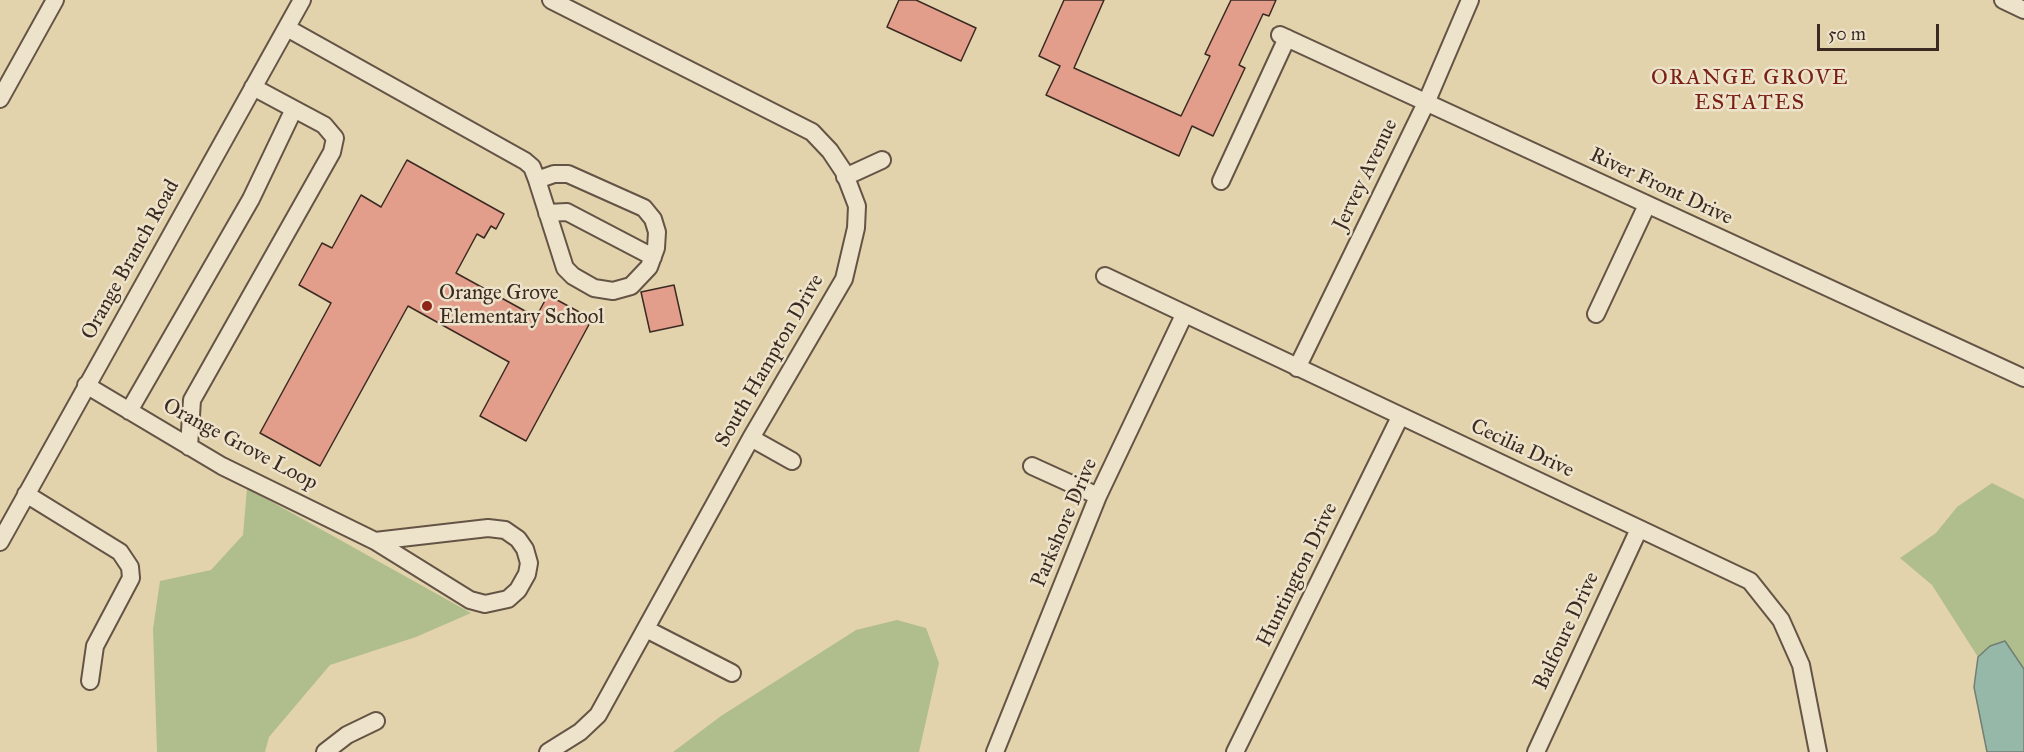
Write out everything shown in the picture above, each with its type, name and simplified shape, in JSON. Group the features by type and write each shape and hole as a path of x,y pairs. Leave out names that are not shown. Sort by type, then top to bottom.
{"street":[{"path":"0,99 55,0"},
{"name":"Orange Branch Road","path":"0,542 302,0"},
{"name":"South Hampton Drive","path":"548,752 580,732 598,715 751,438 844,279 856,228 857,207 845,177 830,151 812,132 551,0"},
{"name":"Jervey Avenue","path":"1297,368 1426,103 1470,0"},
{"path":"2003,0 2024,10"},
{"path":"287,28 525,161 537,180 565,268 594,288 613,291 631,286 649,267 657,232 653,219 644,208 568,174 554,174 537,180"},
{"name":"River Front Drive","path":"1221,182 1283,37 2024,378"},
{"path":"189,447 192,400 332,153 334,138 324,125 253,87"},
{"path":"129,411 251,199 294,109"},
{"path":"845,177 882,160"},
{"path":"1596,314 1647,205"},
{"path":"547,213 567,212 653,257"},
{"name":"Cecilia Drive","path":"1105,276 1750,581 1781,620 1801,665 1818,752"},
{"name":"Parkshore Drive","path":"995,752 1098,496 1184,315"},
{"name":"Orange Grove Loop","path":"86,385 222,466 375,540 470,600 485,604 508,599 518,590 527,574 529,563 525,549 518,539 505,530 488,528 375,540"},
{"name":"Huntington Drive","path":"1235,752 1400,417"},
{"path":"751,438 792,461"},
{"path":"1032,466 1098,496"},
{"path":"26,494 120,552 130,567 131,578 95,645 90,681"},
{"name":"Balfoure Drive","path":"1536,752 1639,529"},
{"path":"646,629 732,673"},
{"path":"325,752 347,735 376,721"}],"green space":[{"path":"1992,483 2024,499 2024,669 2005,641 1990,646 1978,657 1932,585 1900,558 1936,533 1957,507"},
{"path":"247,488 471,613 416,637 330,665 269,737 265,752 157,752 153,629 160,581 211,570 243,535"},
{"path":"897,620 926,628 939,663 919,752 673,752 721,716 856,630"}],"shaded area":[{"path":"2005,641 2024,669 2024,752 1987,752 1974,687 1978,657 1990,646"}],"building":[{"path":"899,0 916,0 976,28 961,61 887,27"},
{"path":"1064,0 1104,0 1074,68 1181,116 1210,56 1205,54 1231,0 1276,0 1269,16 1263,14 1239,65 1245,68 1213,136 1192,126 1179,156 1046,95 1060,66 1039,56"},
{"path":"407,160 504,214 496,229 491,226 484,238 477,234 456,273 536,317 548,295 592,319 526,441 480,416 509,362 408,306 320,466 260,433 331,303 299,285 322,243 332,248 361,195 381,207"},
{"path":"674,285 683,325 650,332 641,292"}],"place":[{"name":"Orange Grove Elementary School","path":"427,306"}],"district":[{"name":"ORANGE GROVE ESTATES","path":"1750,92"}]}
